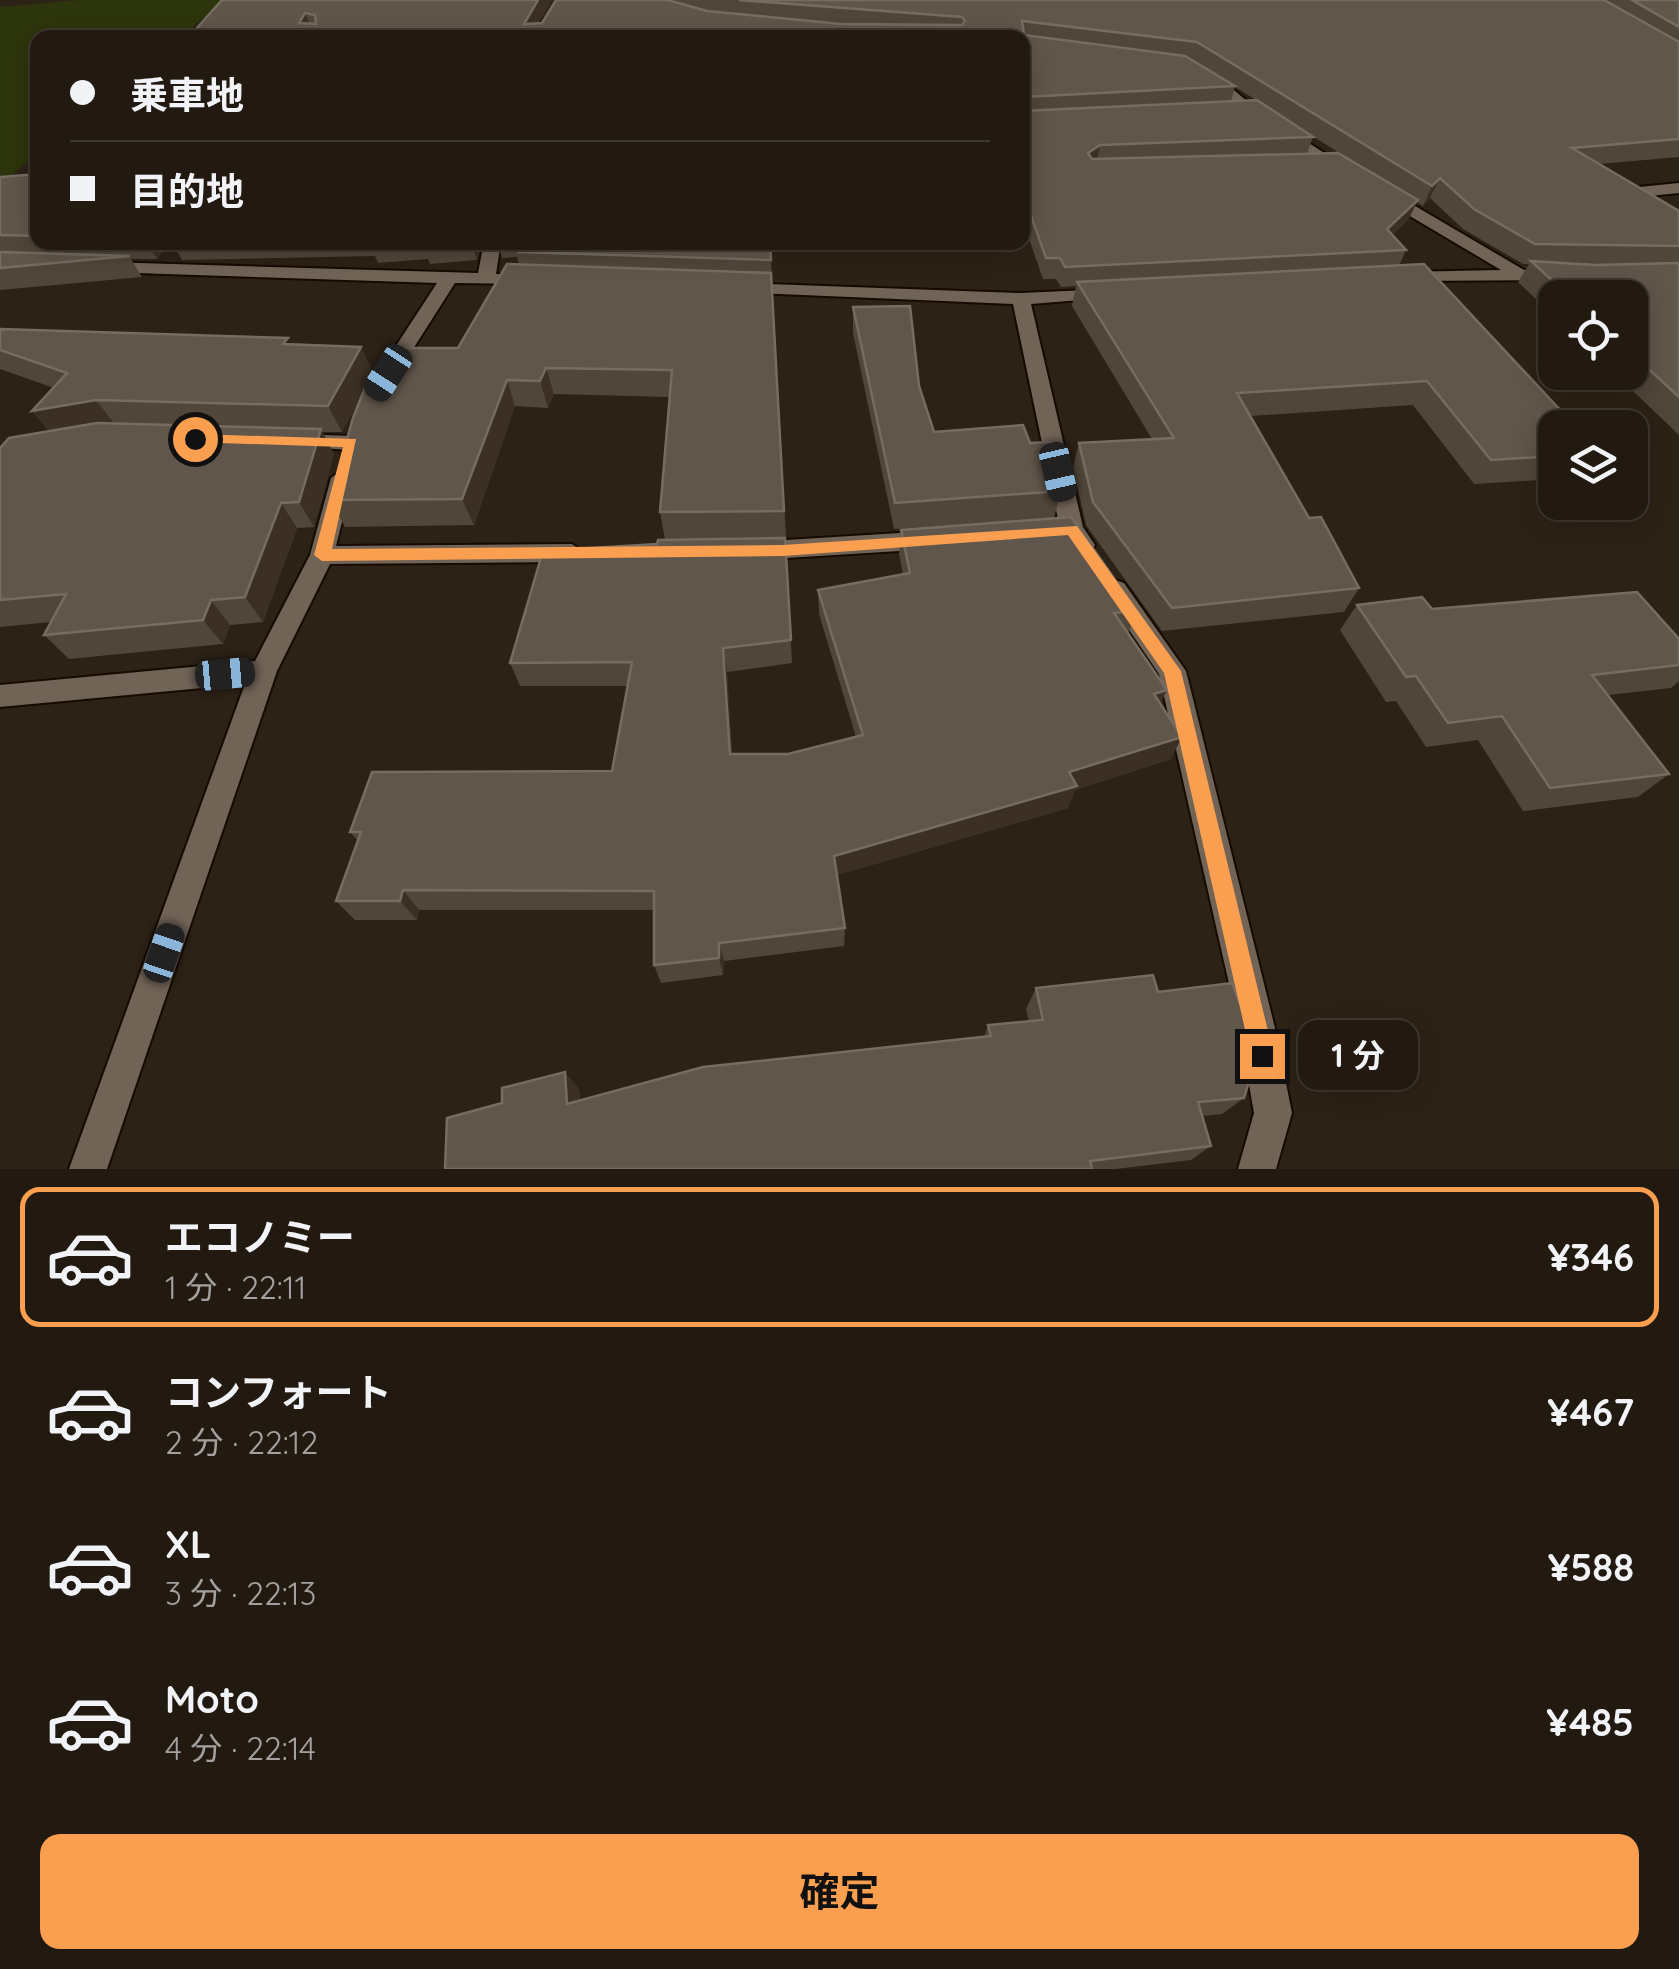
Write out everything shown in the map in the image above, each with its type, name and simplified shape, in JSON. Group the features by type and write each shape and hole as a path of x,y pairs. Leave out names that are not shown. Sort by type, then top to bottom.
{"street":[{"path":"1197,70 1250,111 1332,164 1517,272"},
{"path":"1231,112 1250,111"},
{"path":"1293,166 1332,164"},
{"path":"1639,192 1679,188"},
{"path":"486,278 491,250"},
{"path":"91,266 168,262 546,280"},
{"path":"1380,278 1517,272 1582,278"},
{"path":"88,1169 263,671 322,555 360,422 450,277"},
{"path":"724,288 1022,299 1132,291"},
{"path":"1022,299 1062,530 1172,671 1273,1113 1257,1169"},
{"path":"273,440 360,422"},
{"path":"725,551 956,538"},
{"path":"322,555 591,552"},
{"path":"0,696 263,671"}],"green space":[{"path":"80,0 226,0 189,30 30,30 30,160 0,185 0,7"}],"building":[{"path":"222,0 538,0 524,24 542,23 556,0 668,0 707,11 841,24 962,25 962,17 739,0 1604,0 1679,42 1679,139 1572,148 1679,211 1679,246 1535,244 1474,209 1440,178 1432,186 1197,42 1022,21 1023,30 195,30","holes":["305,13 315,15 316,24 299,23"]},
{"path":"1632,0 1679,0 1679,27"},
{"path":"1030,36 1185,56 1235,86 1030,97"},
{"path":"1257,100 1313,137 1100,145 1088,153 1092,159 1338,153 1418,200 1387,229 1406,250 1065,267 1060,258 1046,258 1030,213 1030,111"},
{"path":"30,175 30,236 0,235 0,177"},
{"path":"770,250 771,260 519,252"},
{"path":"0,252 130,256 0,268"},
{"path":"1531,261 1596,265 1679,263 1679,397 1648,369 1648,280 1552,280"},
{"path":"507,264 771,273 784,511 660,512 672,370 546,368 540,381 507,380 462,499 330,500 353,418 368,380 389,348 458,348"},
{"path":"1424,264 1560,410 1538,410 1538,457 1491,460 1427,381 1237,393 1309,518 1321,517 1359,588 1172,608 1093,502 1079,443 1174,438 1077,282"},
{"path":"910,306 919,386 934,432 1023,425 1030,443 1050,442 1061,491 895,503 853,307"},
{"path":"0,329 288,338 283,344 361,347 328,406 96,400 32,411 67,373 0,350"},
{"path":"97,423 321,429 299,502 281,503 245,597 211,600 203,620 44,635 66,594 0,600 0,448 9,438"},
{"path":"1071,517 1137,611 1114,613 1167,690 1154,694 1182,737 1069,772 1077,786 834,856 845,928 719,943 719,958 654,965 654,891 403,890 400,901 336,901 361,832 350,832 372,772 612,771 632,662 510,663 543,551 657,544 658,540 785,538 791,640 723,648 730,754 788,754 863,735 818,590 910,573 901,530"},
{"path":"1637,592 1679,639 1679,665 1592,675 1669,774 1550,788 1502,716 1448,723 1416,676 1406,677 1357,605 1422,597 1432,609"},
{"path":"1153,975 1158,992 1232,983 1258,1051 1244,1098 1198,1102 1211,1146 1090,1161 1092,1169 445,1169 447,1118 502,1103 502,1088 565,1072 567,1104 703,1067 991,1036 988,1025 1043,1020 1036,988"}],"route":[{"path":"195,439 352,442 322,555 783,550 1072,530 1172,671 1262,1056"}]}
